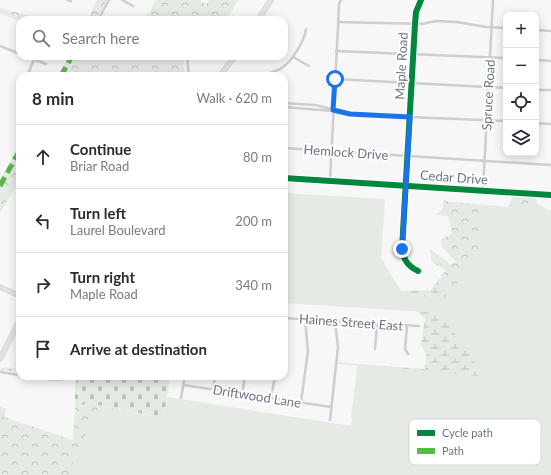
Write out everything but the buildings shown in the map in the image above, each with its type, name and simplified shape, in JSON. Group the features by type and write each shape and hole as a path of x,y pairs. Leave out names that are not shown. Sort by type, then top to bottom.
{"highway":[{"path":"261,16 271,0"},
{"path":"223,72 232,60"},
{"path":"0,359 16,328"}],"street":[{"path":"100,16 109,0"},
{"path":"122,0 132,6"},
{"path":"330,180 336,51 339,4 341,0"},
{"name":"Maple Road","path":"418,271 412,268 403,254 414,24 416,12 421,0"},
{"name":"Spruce Road","path":"483,190 493,0"},
{"path":"338,22 414,24 436,21 503,28"},
{"path":"272,72 284,67 293,56 305,36 306,29"},
{"path":"539,30 551,31"},
{"path":"0,46 16,52"},
{"path":"336,51 503,58"},
{"path":"293,56 309,66"},
{"path":"29,72 34,60 46,64"},
{"path":"187,60 189,72"},
{"path":"539,60 551,61"},
{"path":"335,79 503,88"},
{"path":"539,90 551,90"},
{"path":"288,103 315,105 356,114 503,122"},
{"path":"288,107 333,110"},
{"path":"539,123 551,124"},
{"name":"Hemlock Drive","path":"288,148 551,165"},
{"name":"Cedar Drive","path":"288,178 551,195"},
{"path":"0,287 16,294"},
{"name":"Haines Street East","path":"288,318 419,326"},
{"path":"301,402 308,351 306,319"},
{"path":"330,420 338,347 335,321"},
{"path":"375,349 377,324"},
{"path":"407,326 405,349 408,354"},
{"path":"0,372 16,374"},
{"path":"181,398 184,380"},
{"path":"213,389 214,380"},
{"path":"242,394 244,380"},
{"path":"271,398 274,380"},
{"name":"Driftwood Lane","path":"183,384 331,407"}],"green space":[{"path":"97,0 107,0 98,16 89,16"},
{"path":"155,0 200,0 206,5 209,0 238,0 229,16 146,16 150,12"},
{"path":"0,8 31,16 16,16 16,20 0,14"},
{"path":"67,60 183,60 185,72 60,72"},
{"path":"16,151 16,187 0,213 0,180"},
{"path":"288,193 385,199 381,261 404,295 447,298 480,247 483,206 551,210 551,475 67,475 99,407 164,418 167,397 351,426 357,366 339,364 339,362 485,377 440,313 288,303"},
{"path":"514,193 534,195 538,204 551,212 481,288 433,287 446,270 432,262 429,248 450,264 456,262 442,247 441,240 452,233 448,216 435,215 442,210 444,201 508,207"},
{"path":"382,259 399,291 431,290 433,287 481,288 534,346 440,419 409,419 409,443 381,465 351,417 358,364 425,369 426,353 421,345 425,319 417,311 378,299"},
{"path":"4,367 16,368 16,372 1,370"},
{"path":"77,380 169,380 164,418 87,403 75,408 75,385"},
{"path":"87,403 145,415 152,475 0,475 0,406 6,409 4,417 73,440 75,408"}],"marked path":[{"path":"63,72 70,60"},
{"path":"0,186 16,157"}],"cycle path":[{"path":"418,271 407,262 402,249 415,24 416,12 421,0"},
{"path":"288,178 551,195"}],"route":[{"path":"335,79 333,110 350,114 410,117 402,249"}]}
